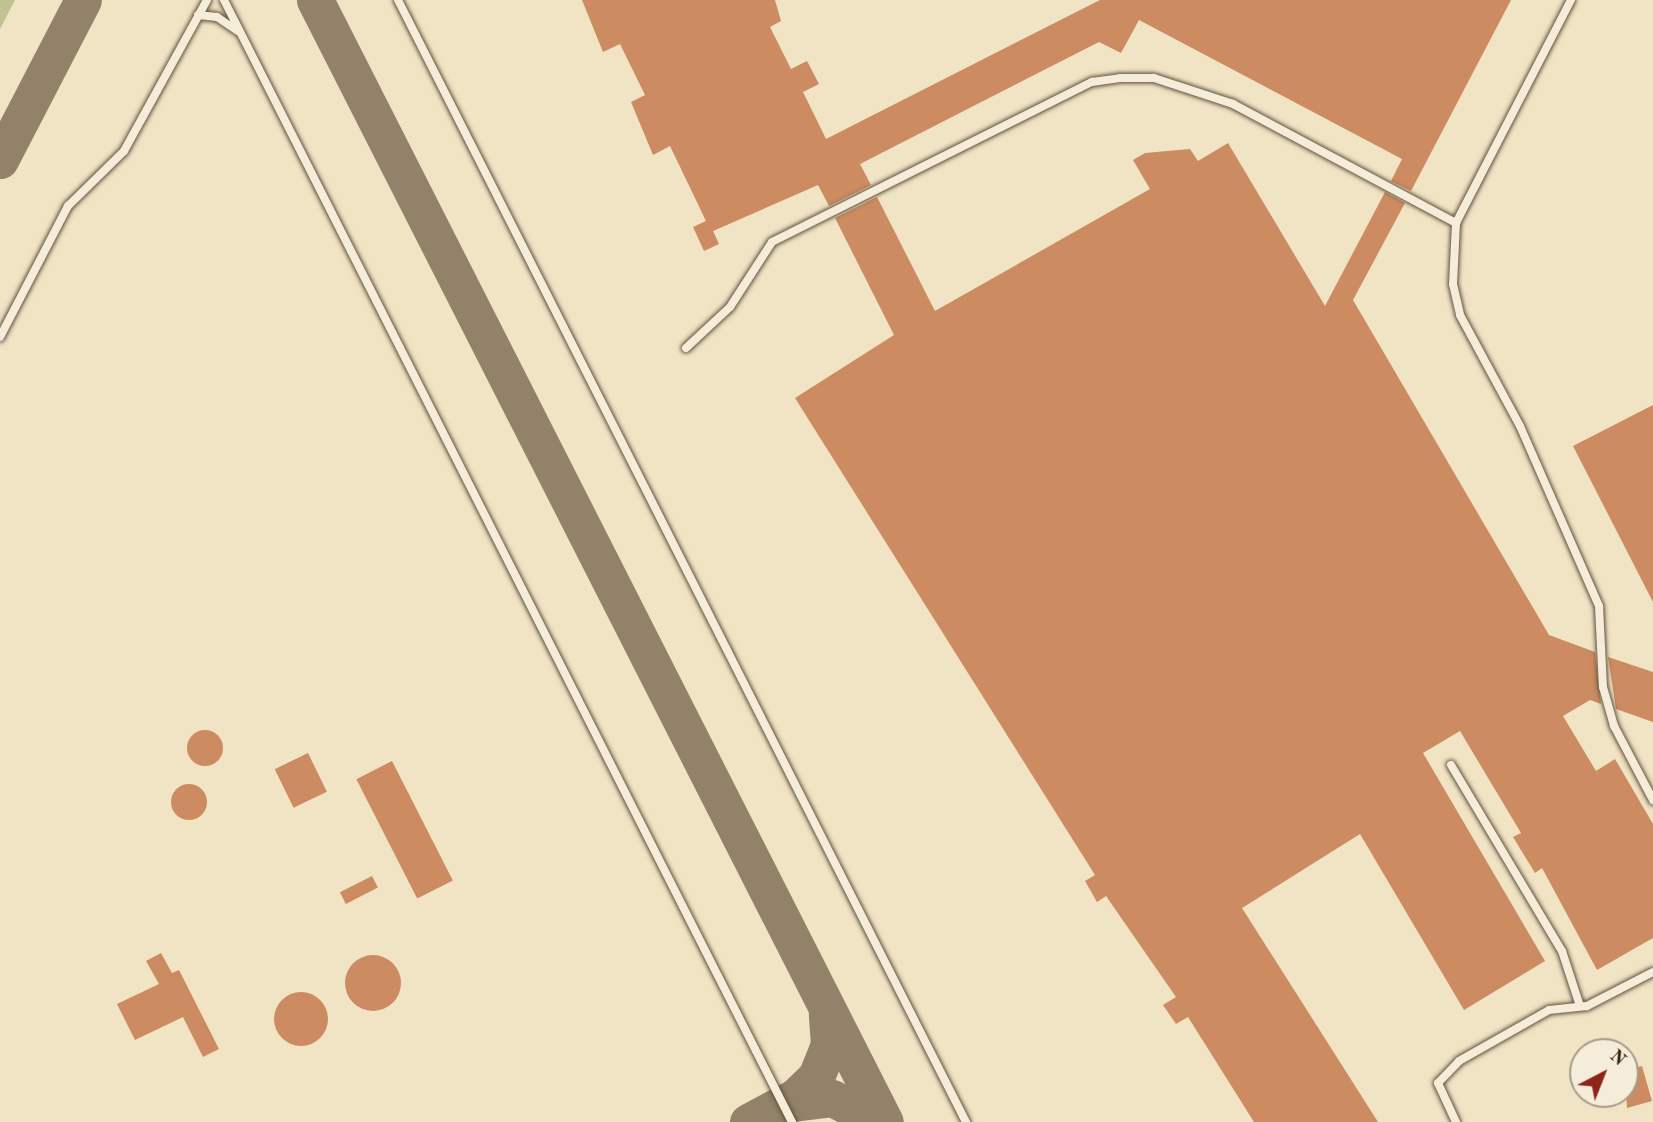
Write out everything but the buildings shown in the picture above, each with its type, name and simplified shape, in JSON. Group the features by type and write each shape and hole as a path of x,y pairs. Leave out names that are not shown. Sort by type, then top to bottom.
{"lane":[{"path":"0,337 68,206 124,151 207,0"},
{"path":"224,0 792,1122"},
{"path":"398,0 966,1122"},
{"path":"1571,0 1456,223 1452,262 1460,315 1520,426 1599,606 1607,700 1621,742 1653,800"},
{"path":"198,15 217,17 240,33"},
{"path":"686,348 730,307 772,242 1092,82 1121,78 1154,78 1233,104 1456,223"},
{"path":"1451,765 1562,951 1579,1003"},
{"path":"1456,1122 1439,1092 1442,1074 1549,1010 1598,1002 1653,972"}],"green space":[{"path":"0,0 15,0 0,29"}],"taxiway":[{"path":"0,160 83,0"},
{"path":"315,0 885,1122"},
{"path":"748,1122 795,1097 816,1077 829,1045 827,1014"},
{"path":"784,1104 832,1098 879,1122"}]}
